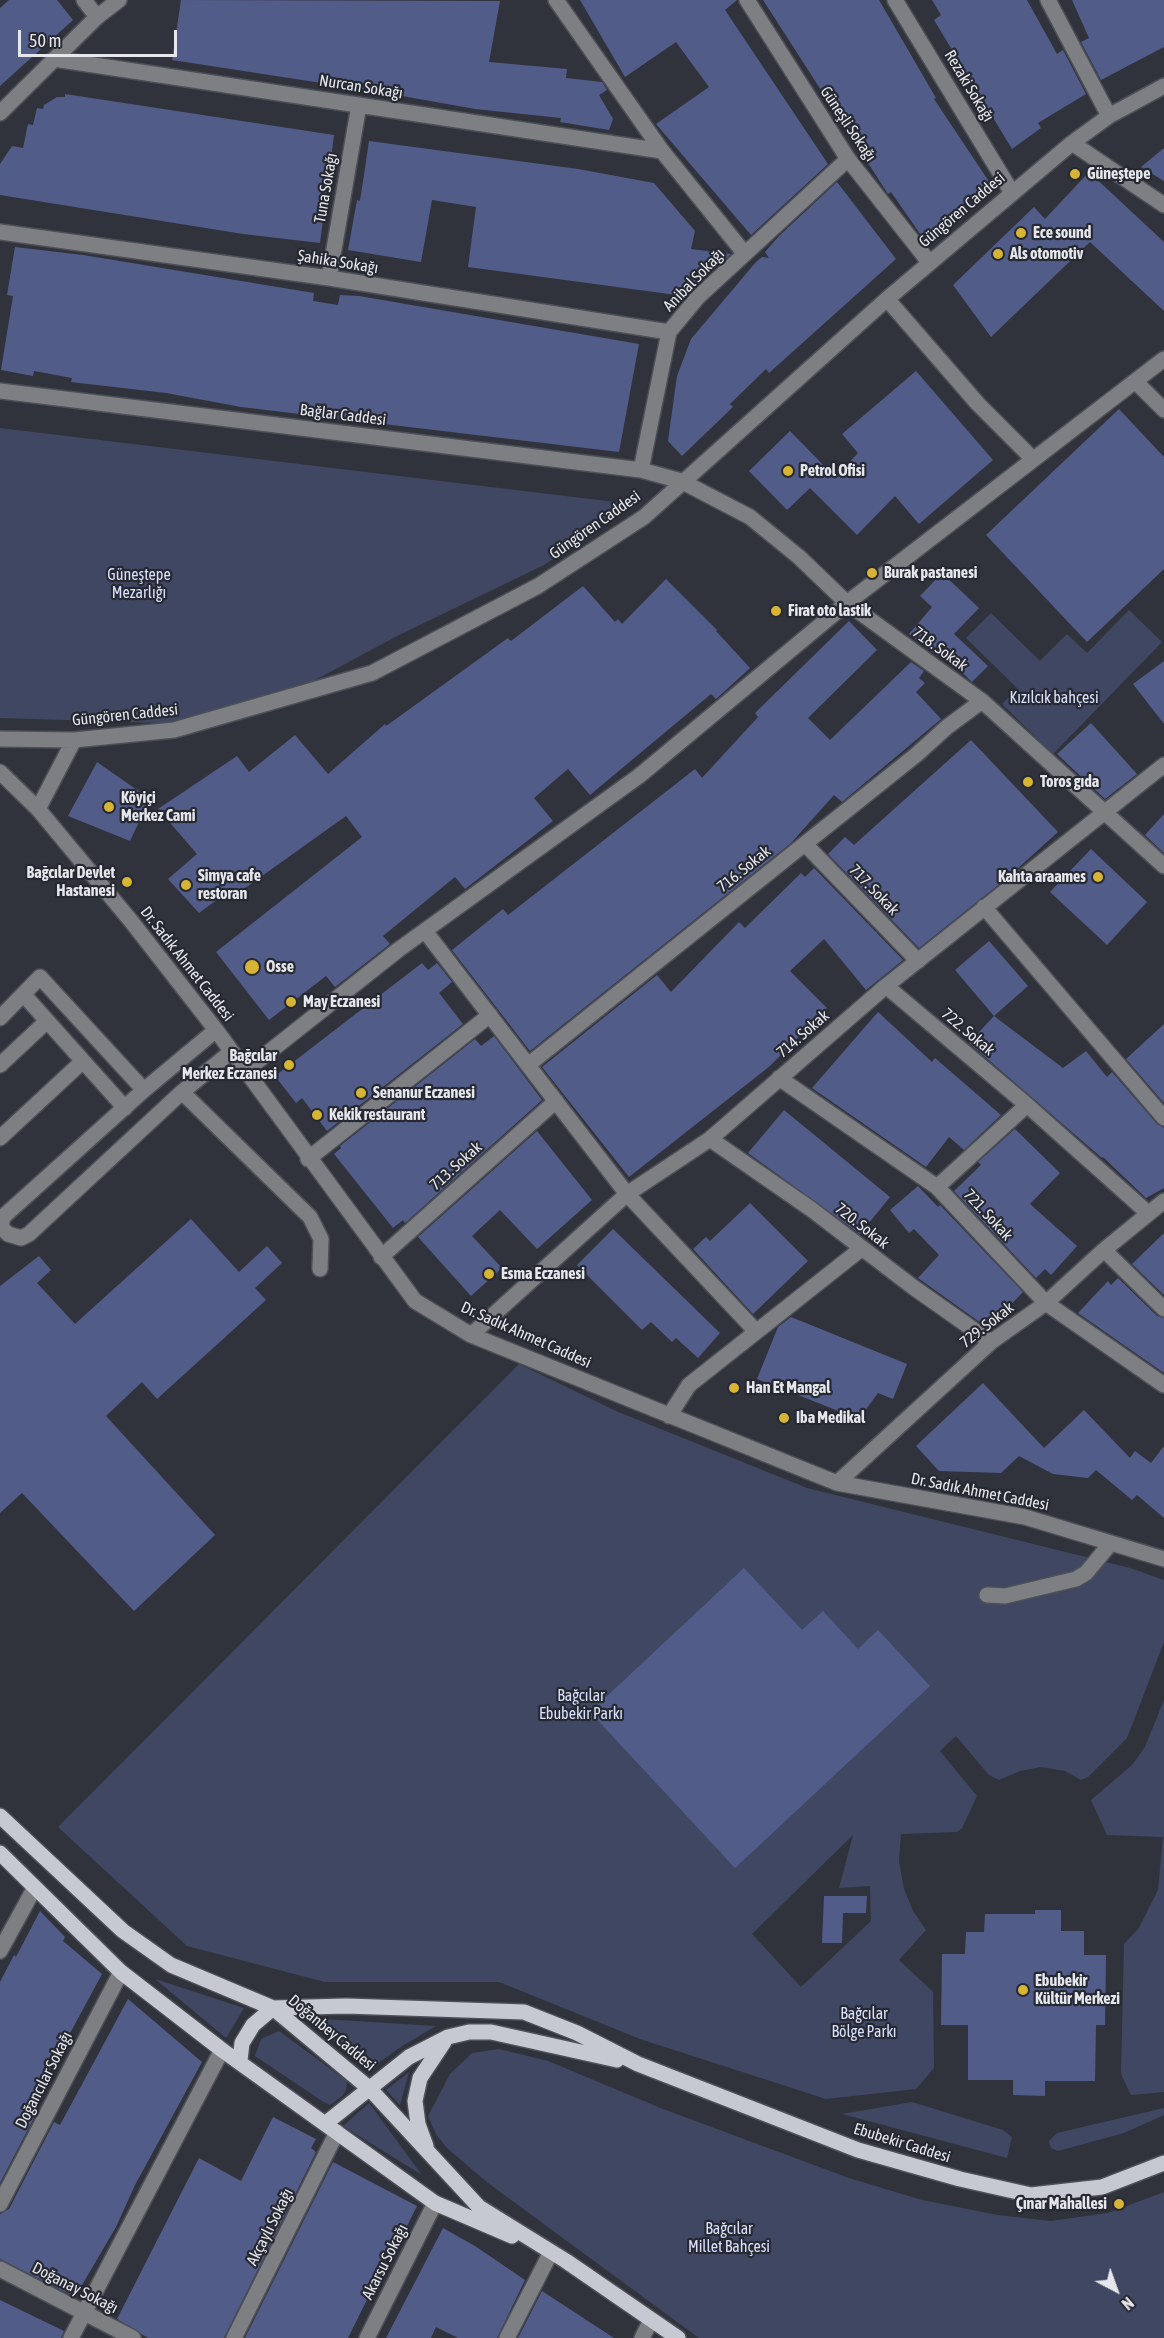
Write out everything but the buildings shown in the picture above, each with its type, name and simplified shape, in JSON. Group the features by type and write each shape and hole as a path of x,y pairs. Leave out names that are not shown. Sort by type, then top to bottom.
{"main road":[{"name":"Doğanbey Caddesi","path":"0,1816 123,1931 171,1965 273,2007 370,2089 429,2155 479,2206 566,2261 678,2338"},
{"name":"Doğanbey Caddesi","path":"0,1853 34,1889 121,1972 222,2050 240,2060 435,2203 551,2252 566,2261"},
{"path":"240,2060 242,2043 247,2034 253,2025 273,2007 346,2006 524,2012 576,2033 638,2064"},
{"path":"332,2128 370,2089 409,2057 448,2037 469,2032 491,2032 638,2064"},
{"path":"429,2155 418,2124 415,2101 420,2078 431,2058 448,2037"},
{"name":"Ebubekir Caddesi","path":"638,2064 858,2150 960,2180 1032,2195 1102,2187 1164,2163"}],"street":[{"path":"84,0 98,17"},
{"path":"0,113 98,17 119,0"},
{"path":"556,0 662,151 745,254"},
{"name":"Güneşli Sokağı","path":"747,0 848,159 929,262"},
{"name":"Rezaki Sokağı","path":"895,0 1011,191"},
{"path":"1048,0 1109,116"},
{"name":"Nurcan Sokağı","path":"54,59 662,151"},
{"name":"Güngören Caddesi","path":"0,740 74,740 174,730 372,673 538,586 644,517 681,481 1011,191 1109,116 1164,86"},
{"name":"Tuna Sokağı","path":"329,278 359,105"},
{"path":"1072,143 1164,205"},
{"name":"Anibal Sokağı","path":"641,470 669,332 698,297 848,159"},
{"name":"Şahika Sokağı","path":"0,232 329,278 669,332"},
{"path":"886,299 978,404 1032,458"},
{"path":"245,1071 425,931 639,776 847,603 1032,458 1164,359"},
{"path":"1135,381 1164,410"},
{"name":"Bağlar Caddesi","path":"0,391 641,470 681,481"},
{"name":"718. Sokak","path":"681,481 750,517 799,557 847,603 982,701 1164,866"},
{"name":"716. Sokak","path":"528,1065 982,701"},
{"path":"38,809 74,740"},
{"name":"714. Sokak","path":"471,1335 627,1194 710,1139 886,986 1164,765"},
{"name":"Dr. Sadık Ahmet Caddesi","path":"0,772 38,809 131,921 216,1030 308,1159 415,1301 471,1335 837,1483 1025,1517 1164,1559"},
{"name":"717. Sokak","path":"805,844 918,961"},
{"path":"984,907 1164,1118"},
{"path":"425,931 627,1194 752,1327"},
{"path":"0,1018 40,977 144,1090"},
{"name":"722. Sokak","path":"886,986 1027,1104 1148,1213"},
{"path":"24,995 125,1108"},
{"path":"308,1159 490,1015"},
{"path":"0,1065 47,1021"},
{"path":"216,1030 144,1090 3,1216 1,1227 8,1234 21,1238 29,1234 182,1092 231,1052"},
{"path":"0,1138 83,1061"},
{"name":"721. Sokak","path":"779,1078 937,1187 1046,1303 1164,1385"},
{"path":"182,1092 310,1217 321,1239 320,1269"},
{"name":"713. Sokak","path":"381,1257 556,1101"},
{"path":"937,1187 1027,1104"},
{"name":"720. Sokak","path":"710,1139 811,1209 861,1249 991,1342"},
{"name":"729. Sokak","path":"837,1483 991,1342 1046,1303 1104,1250 1164,1201"},
{"path":"669,1416 689,1385 861,1249"},
{"path":"1104,1250 1164,1309"},
{"path":"987,1595 1005,1596 1076,1579 1086,1573 1111,1543"},
{"path":"0,1951 34,1889"},
{"name":"Doğancılar Sokağı","path":"0,2205 121,1972"},
{"path":"71,2338 222,2050"},
{"name":"Akçaylı Sokağı","path":"234,2338 332,2128"},
{"name":"Akarsu Sokağı","path":"367,2338 435,2203"},
{"path":"507,2338 551,2252"},
{"name":"Doğanay Sokağı","path":"0,2269 132,2338"},
{"path":"642,2338 651,2320"}],"green space":[{"name":"Güneştepe Mezarlığı","path":"0,428 632,504 544,565 399,635 304,686 194,724 0,718"},
{"name":"Kızılcık bahçesi","path":"1129,610 1162,642 1053,754 1002,704 1017,688 966,638 991,613 1040,661 1067,634 1087,653"},
{"name":"Bağcılar Ebubekir Parkı","path":"519,1364 616,1411 807,1488 1130,1568 1164,1580 1164,1642 1127,1738 1088,1777 1081,1780 1065,1771 1041,1767 1020,1771 999,1780 989,1775 956,1736 940,1751 977,1796 962,1828 957,1832 901,1834 899,1861 904,1889 913,1911 926,1930 899,1960 933,1992 934,2068 916,2089 826,2099 640,2039 499,1982 325,1982 187,1946 58,1827","holes":["853,1835 839,1888 870,1886 871,1921 801,1987 752,1934"]},
{"path":"1164,1700 1164,2092 1131,2095 1121,2074 1124,1944 1139,1928 1158,1890 1163,1837 1107,1835 1091,1800 1132,1765 1145,1747"},
{"path":"155,1979 244,2008 226,2038"},
{"path":"306,2018 436,2026 399,2048 369,2070"},
{"path":"279,2031 347,2081 346,2090 342,2096 330,2105 255,2056 261,2039"},
{"name":"Bağcılar Millet Bahçesi","path":"499,2049 548,2061 663,2109 849,2178 922,2200 997,2215 1051,2221 1108,2213 1164,2192 1164,2338 699,2338 488,2183 447,2148 436,2134 428,2116 450,2074 472,2053"},
{"path":"409,2072 400,2105 386,2090"},
{"path":"912,2102 1003,2130 1012,2137 1007,2158 842,2114"},
{"path":"369,2103 422,2175 343,2126"},
{"path":"1164,2108 1164,2115 1124,2133 1058,2151 1051,2148 1049,2141 1057,2133"}],"place":[{"name":"Güneştepe","path":"1075,174"},
{"name":"Ece sound","path":"1021,233"},
{"name":"Als otomotiv","path":"998,254"},
{"name":"Petrol Ofisi","path":"788,471"},
{"name":"Burak pastanesi","path":"872,573"},
{"name":"Firat oto lastik","path":"776,611"},
{"name":"Toros gıda","path":"1028,782"},
{"name":"Köyiçi Merkez Cami","path":"109,807"},
{"name":"Kahta araames","path":"1098,877"},
{"name":"Bağcılar Devlet Hastanesi","path":"127,882"},
{"name":"Simya cafe restoran","path":"186,885"},
{"name":"Osse","path":"252,967"},
{"name":"May Eczanesi","path":"291,1002"},
{"name":"Bağcılar Merkez Eczanesi","path":"289,1065"},
{"name":"Senanur Eczanesi","path":"361,1093"},
{"name":"Kekik restaurant","path":"317,1115"},
{"name":"Esma Eczanesi","path":"489,1274"},
{"name":"Han Et Mangal","path":"734,1388"},
{"name":"Iba Medikal","path":"784,1418"},
{"name":"Ebubekir Kültür Merkezi","path":"1023,1990"},
{"name":"Çınar Mahallesi","path":"1119,2204"}],"park label":[{"name":"Bağcılar Bölge Parkı","path":"864,2023"}]}
